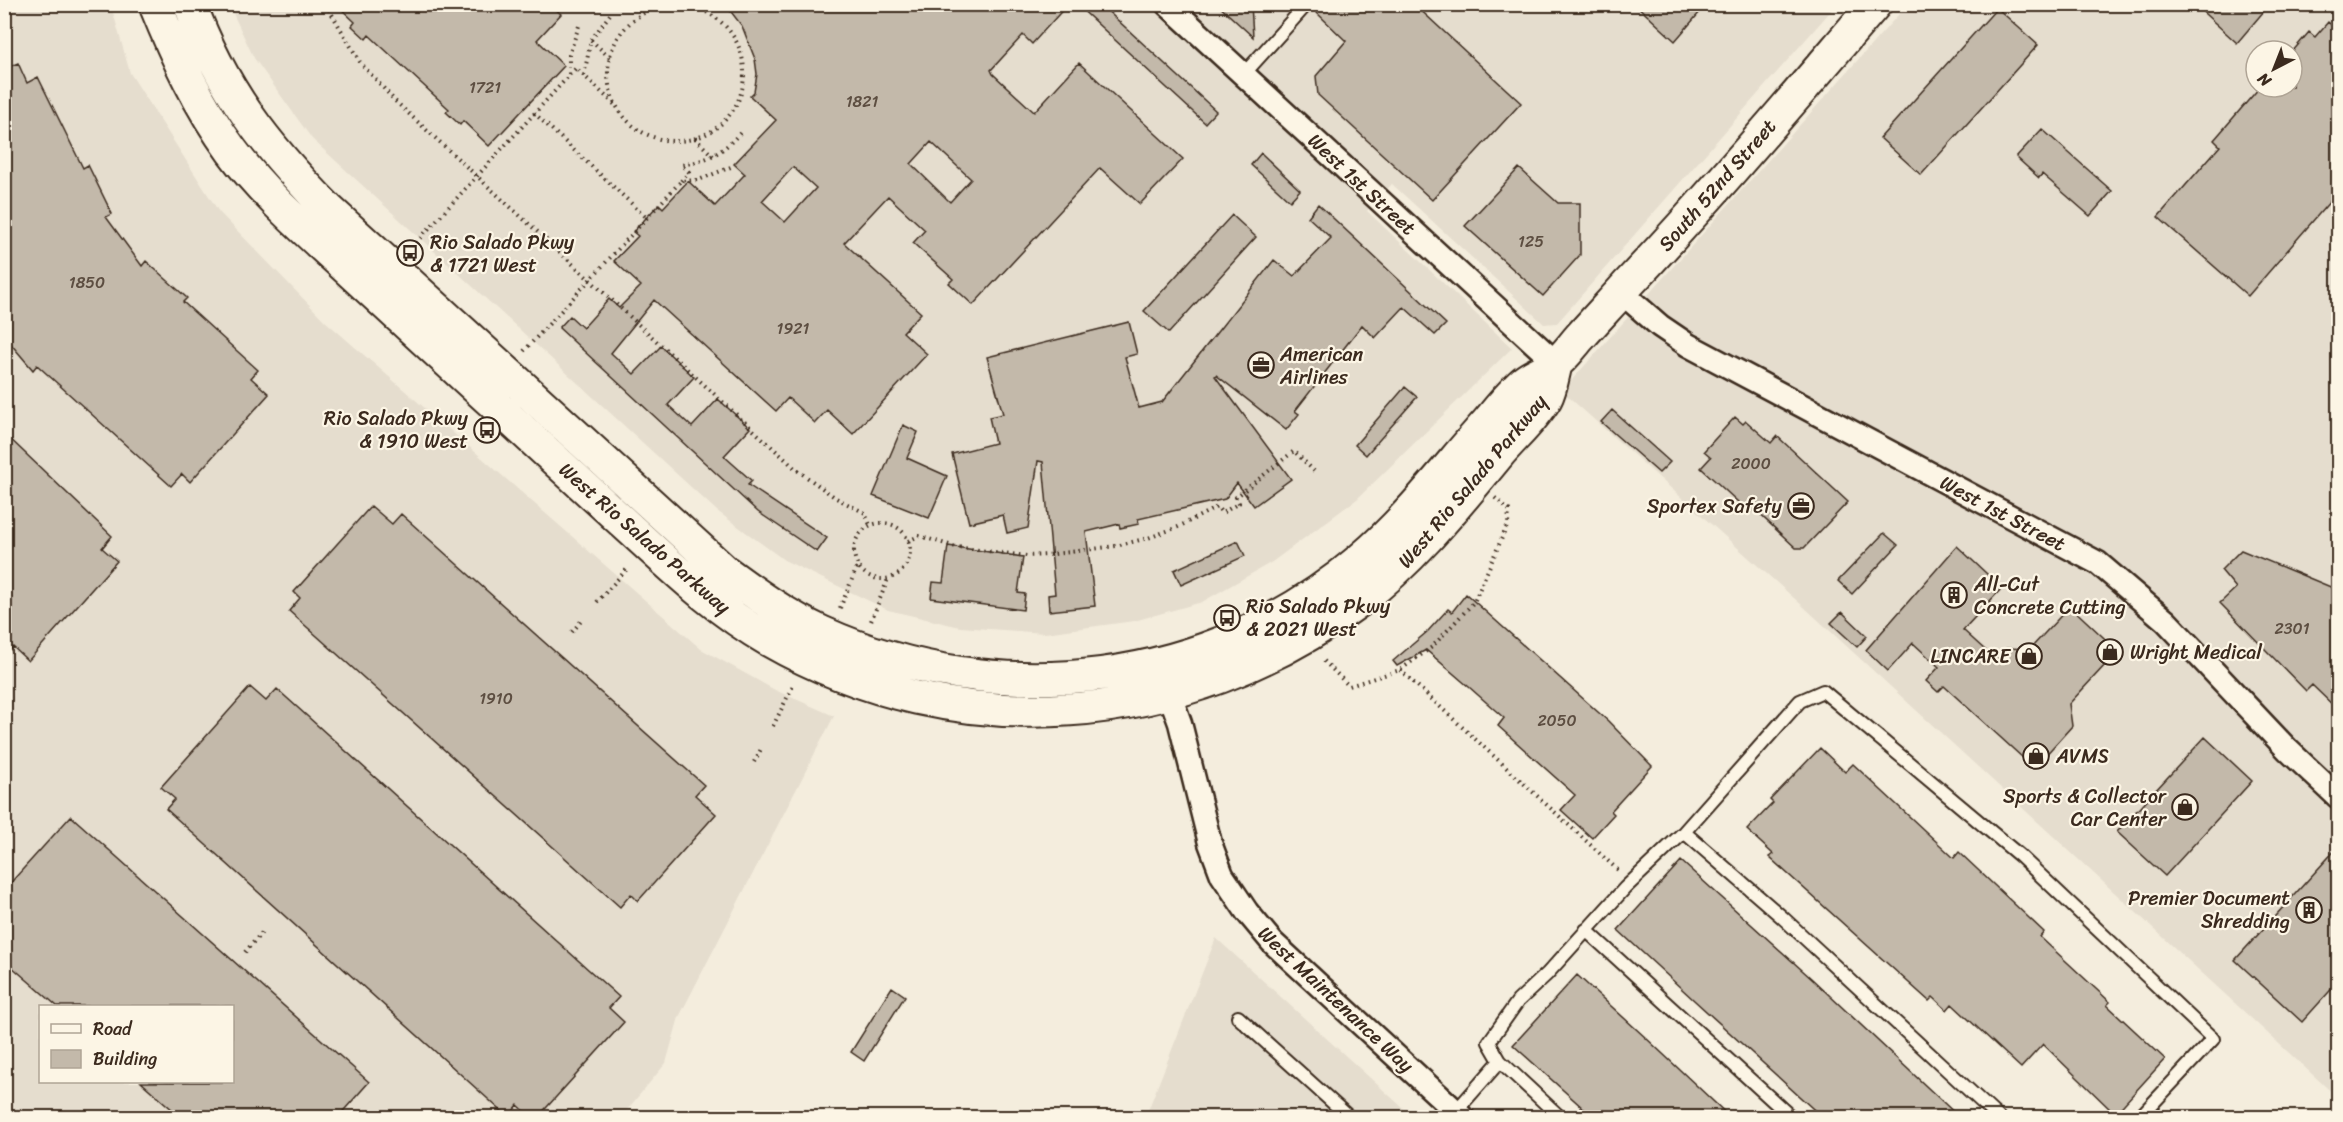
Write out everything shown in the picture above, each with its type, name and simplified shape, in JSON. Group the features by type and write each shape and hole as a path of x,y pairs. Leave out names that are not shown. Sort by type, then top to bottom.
{"main road":[{"name":"West Rio Salado Parkway","path":"156,4 196,95 232,150 277,203 660,556 705,596 758,633 830,670 912,697 939,703 1034,712 1092,710 1168,694 1224,676 1300,641 1393,574 1416,551 1547,397 1556,363"},
{"name":"West Rio Salado Parkway","path":"190,4 206,44 234,97 272,150 328,209 702,553 755,594 803,623 842,641 893,658 960,673 1006,679 1071,679 1160,664 1204,650 1261,627 1332,582 1387,535 1526,380 1556,363"},
{"name":"South 52nd Street","path":"1556,363 1875,4"}],"street":[{"name":"West 1st Street","path":"1167,4 1556,363"},
{"name":"West 1st Street","path":"1621,292 1660,326 1688,345 2098,563 2166,621 2288,750 2338,797"},
{"name":"West Maintenance Way","path":"1160,664 1168,694 1180,723 1210,843 1222,875 1247,912 1272,942 1459,1114"}],"lane":[{"path":"1243,75 1307,4"},
{"path":"1561,1118 1500,1060 1490,1042 1518,1001 1625,888 1684,832 1800,701 1823,691 2020,856 2212,1039 2139,1118"},
{"path":"1684,832 1782,917 1999,1118"},
{"path":"1586,930 1792,1118"},
{"path":"1238,1017 1350,1118"},
{"path":"1459,1114 1500,1060"}],"path":[{"path":"326,4 360,62 377,82 797,470 836,498 865,513 870,525"},
{"path":"412,247 576,68 615,105 628,122 646,135 667,141 695,138 709,133 726,120 739,100 744,77 741,54 730,32 713,16 691,7 667,6 645,12 626,27 614,44 610,58 609,85 615,105"},
{"path":"584,75 591,40 611,13"},
{"path":"569,75 569,55 580,23"},
{"path":"591,40 610,58"},
{"path":"534,113 647,218"},
{"path":"524,351 681,182 689,172 681,165 723,151 740,133"},
{"path":"695,138 713,156"},
{"path":"681,182 699,180 733,166"},
{"path":"908,541 919,536 956,547 1027,556 1116,546 1179,527 1217,507 1222,513 1239,503 1236,497 1294,451 1314,471"},
{"path":"1324,661 1349,686 1400,669 1432,647 1474,602 1508,524 1509,510 1488,492"},
{"path":"885,523 893,525 908,541 910,550 906,567 899,574 888,579 871,577 858,565 854,548 856,539 870,525 885,523"},
{"path":"840,608 858,565"},
{"path":"597,602 627,569"},
{"path":"871,621 888,579"},
{"path":"572,632 582,620"},
{"path":"1400,669 1621,872"},
{"path":"773,726 793,686"},
{"path":"754,762 761,749"},
{"path":"245,952 264,930"}],"shaded area":[{"path":"5,5 111,5 130,73 219,212 325,321 701,649 775,690 834,716 679,1017 666,1063 621,1117 5,1118"},
{"path":"229,5 1836,5 1557,323 1544,324 1392,184 1367,211 1512,348 1357,499 1272,562 1202,602 1134,621 1045,633 960,627 888,610 784,560 717,511 312,139 254,58"},
{"path":"1907,5 2338,5 2338,1098 1804,607 1562,391"},
{"path":"1216,938 1413,1117 1145,1118"}],"building":[{"path":"336,4 550,4 561,14 537,40 564,66 489,146 463,121 460,125 446,112 449,109 369,35 366,39 352,26 355,22"},
{"path":"725,4 1068,4 1032,44 1023,35 991,70 993,74 1034,112 1079,63 1183,159 1140,204 1100,168 973,305 949,283 953,279 913,243 925,230 888,196 844,243 921,313 903,332 927,354 853,434 827,410 815,423 788,398 776,411 654,300 611,353 634,374 661,346 694,377 668,405 692,427 718,399 750,428 724,456 752,481 748,485 827,538 817,552 758,512 559,328 570,316 583,328 609,299 619,308 641,286 614,261 638,236 633,232 659,204 663,208 688,181 715,206 745,174 734,164 776,120 750,96 754,92 757,74 755,59 742,26","holes":["931,142 971,179 950,202 911,164","793,167 816,188 785,222 762,201"]},
{"path":"1076,4 1100,4 1216,111 1205,123"},
{"path":"1217,4 1251,4 1253,37"},
{"path":"1325,4 1414,4 1521,103 1432,200 1318,95 1316,76 1346,41 1317,13"},
{"path":"1635,4 1707,4 1675,41"},
{"path":"2194,4 2270,4 2237,43"},
{"path":"1997,8 2038,45 1921,175 1880,138"},
{"path":"2328,22 2338,31 2338,192 2248,296 2158,217 2220,146 2214,140 2250,99 2304,99 2303,39 2309,32 2315,37"},
{"path":"18,63 27,83 38,77 83,168 88,165 112,214 106,217 142,266 146,261 187,298 183,302 258,370 251,378 269,394 190,482 182,474 171,486 37,365 33,370 4,336 4,69"},
{"path":"2042,129 2112,191 2090,216 2042,174 2039,178 2016,157"},
{"path":"1261,153 1300,190 1290,201 1251,165"},
{"path":"1519,168 1558,203 1580,203 1580,255 1543,296 1465,226"},
{"name":"American Airlines","path":"1318,204 1446,324 1435,335 1404,307 1375,338 1362,325 1295,411 1299,414 1286,430 1216,375 1291,479 1254,506 1237,483 1225,499 1138,519 1139,524 1120,528 1119,524 1086,532 1095,606 1049,611 1048,595 1055,594 1043,462 1038,461 1028,528 1007,533 1003,515 969,523 952,454 995,443 989,417 1003,414 987,357 1129,322 1137,354 1125,357 1139,408 1162,402 1274,260 1294,276 1331,238 1308,217"},
{"path":"1232,215 1256,237 1169,333 1144,311"},
{"path":"1405,387 1417,397 1366,455 1355,445"},
{"path":"1612,410 1670,462 1659,473 1601,422"},
{"path":"1735,417 1743,424 1746,421 1771,443 1777,436 1848,502 1804,548 1796,548 1754,509 1750,513 1701,468 1711,457 1704,451"},
{"path":"903,425 918,432 907,458 947,476 929,518 873,496"},
{"path":"4,433 112,536 102,548 117,561 28,661 13,647 4,656"},
{"path":"371,506 392,524 401,514 704,785 695,795 716,814 638,901 631,894 620,907 289,611 300,598 294,592"},
{"path":"1884,533 1898,545 1852,594 1838,581"},
{"path":"1238,541 1245,556 1181,585 1174,570"},
{"path":"948,546 1023,557 1018,593 1025,594 1023,610 931,598 933,582 943,583"},
{"path":"1957,546 2002,588 1963,630 1996,660 2006,648 2030,649 2070,606 2118,651 2069,704 2072,726 2034,768 1944,686 1938,692 1926,681 1939,667 1913,643 1888,671 1866,650"},
{"path":"2241,550 2338,590 2338,710 2312,685 2306,691 2220,603 2236,588 2221,570"},
{"path":"1466,594 1608,721 1652,766 1611,811 1614,814 1592,838 1561,810 1575,795 1498,726 1504,718 1426,650 1397,666 1393,661 1428,631 1448,609 1452,612"},
{"path":"1842,612 1867,636 1857,647 1831,623"},
{"path":"250,687 266,701 277,689 619,997 609,1008 624,1022 537,1118 532,1118 518,1105 508,1117 166,809 175,799 161,787"},
{"name":"Sports & Collector Car Center","path":"2205,737 2252,781 2165,876 2117,832"},
{"path":"1820,748 1845,772 1853,764 1954,858 1959,852 2044,932 2040,937 2110,1002 2107,1005 2165,1059 2115,1114 2043,1044 2021,1068 1952,1004 1947,1010 1933,997 1929,1001 1769,857 1773,854 1747,830 1773,803 1770,800"},
{"path":"71,816 369,1082 337,1118 182,1118 142,1083 234,1083 234,1005 56,1005 4,960 4,890"},
{"name":"Premier Document Shredding","path":"2338,847 2338,982 2302,1022 2235,960"},
{"path":"1681,861 1812,979 1960,1118 1823,1118 1695,1001 1618,930"},
{"path":"1577,975 1731,1118 1594,1118 1513,1045"},
{"path":"892,987 905,996 864,1061 851,1052"}],"place":[{"name":"Rio Salado Pkwy & 1721 West","path":"410,253"},
{"name":"American Airlines","path":"1261,365"},
{"name":"Rio Salado Pkwy & 1910 West","path":"487,430"},
{"name":"Sportex Safety","path":"1801,506"},
{"name":"All-Cut Concrete Cutting","path":"1954,595"},
{"name":"Rio Salado Pkwy & 2021 West","path":"1227,618"},
{"name":"Wright Medical","path":"2110,652"},
{"name":"LINCARE","path":"2029,656"},
{"name":"AVMS","path":"2036,756"},
{"name":"Sports & Collector Car Center","path":"2185,807"},
{"name":"Premier Document Shredding","path":"2309,910"}]}
